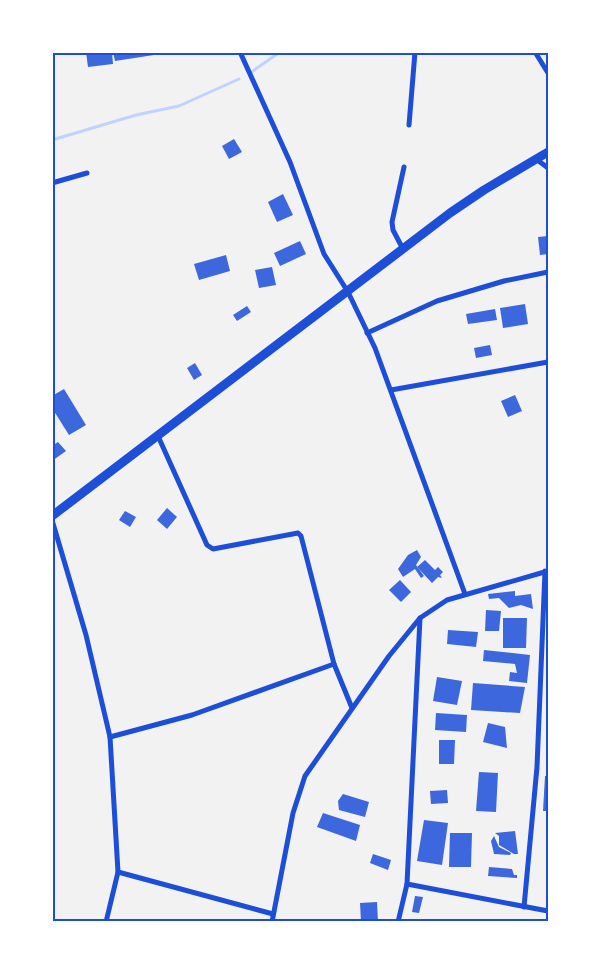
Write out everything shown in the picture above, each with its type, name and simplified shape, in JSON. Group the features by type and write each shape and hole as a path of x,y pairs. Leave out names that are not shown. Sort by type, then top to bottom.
{"highway":[{"path":"52,516 348,292 403,248 484,190 548,152"}],"street":[{"path":"240,52 290,162 324,254 348,292 366,333 375,348 465,594"},
{"path":"409,125 415,52"},
{"path":"535,52 548,73"},
{"path":"536,159 548,168"},
{"path":"403,248 393,230 392,222 404,167"},
{"path":"52,183 87,173"},
{"path":"366,333 437,301 504,281 548,272"},
{"path":"391,390 548,362"},
{"path":"158,436 207,545 213,549 298,533 301,536 334,664 352,708"},
{"path":"52,520 86,635 110,737 118,872 106,922"},
{"path":"272,922 294,813 305,776 389,656 420,618 447,600 547,571 536,767 524,907"},
{"path":"398,922 407,884 420,618"},
{"path":"110,737 192,715 334,664"},
{"path":"118,872 273,914"},
{"path":"407,884 548,911"}],"building":[{"path":"86,52 112,52 113,64 88,67"},
{"path":"113,52 153,52 154,55 115,61"},
{"path":"234,139 242,152 229,159 222,146"},
{"path":"283,194 293,215 277,222 268,202"},
{"path":"548,236 548,254 540,255 538,237"},
{"path":"300,241 306,254 280,266 274,253"},
{"path":"226,255 230,271 199,280 194,264"},
{"path":"272,267 276,285 259,288 255,270"},
{"path":"525,304 528,324 503,328 500,308"},
{"path":"247,306 251,312 237,321 233,315"},
{"path":"495,309 497,320 468,324 466,314"},
{"path":"490,345 492,355 476,358 474,348"},
{"path":"195,363 202,375 194,380 187,368"},
{"path":"64,389 86,425 69,435 52,408 52,396"},
{"path":"515,395 522,411 508,417 501,401"},
{"path":"58,442 66,451 52,461 52,446"},
{"path":"167,508 177,517 167,529 157,520"},
{"path":"125,511 136,517 130,527 119,520"},
{"path":"417,550 421,557 416,565 424,576 421,578 415,569 403,577 398,569 408,555"},
{"path":"425,560 435,570 438,567 443,572 440,575 442,578 438,577 432,583 417,567"},
{"path":"400,580 411,592 401,602 389,590"},
{"path":"515,591 515,596 531,594 533,609 521,605 509,608 499,598 489,599 488,594"},
{"path":"486,610 501,611 499,631 485,631"},
{"path":"503,618 527,618 526,648 503,648"},
{"path":"448,630 478,632 476,647 447,644"},
{"path":"484,650 530,655 527,683 509,681 510,672 517,673 515,664 483,661"},
{"path":"437,677 462,681 457,705 433,701"},
{"path":"473,683 525,687 520,713 471,710"},
{"path":"436,713 467,715 466,732 435,730"},
{"path":"488,723 505,727 507,748 483,742"},
{"path":"439,740 455,740 454,764 439,764"},
{"path":"479,772 498,773 496,812 476,811"},
{"path":"545,776 548,776 548,811 543,811"},
{"path":"447,790 448,803 431,804 430,791"},
{"path":"343,794 369,802 365,817 339,810 338,801"},
{"path":"323,813 360,825 356,841 317,827"},
{"path":"424,820 448,823 442,865 417,861"},
{"path":"515,831 518,854 514,854 499,845 499,836 495,833"},
{"path":"450,833 472,833 471,867 449,867"},
{"path":"494,836 499,847 511,853 510,855 494,854 491,841"},
{"path":"373,854 391,860 388,870 370,863"},
{"path":"489,867 512,869 517,878 488,876"},
{"path":"546,876 548,876 548,889 547,889"},
{"path":"415,896 423,897 419,913 412,912"},
{"path":"377,902 378,922 361,922 360,903"}],"waterway":[{"path":"250,73 280,52"},
{"path":"52,140 136,115 179,106 239,79"}]}
